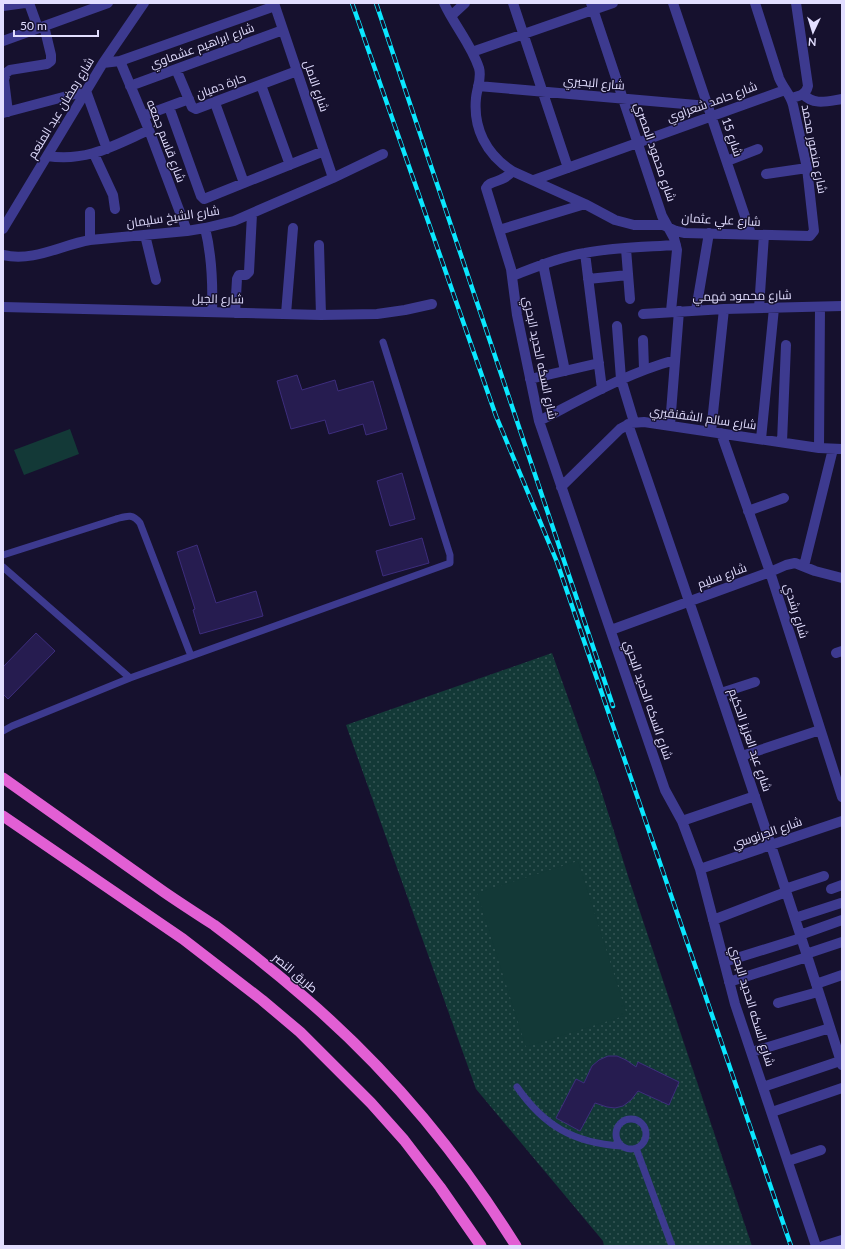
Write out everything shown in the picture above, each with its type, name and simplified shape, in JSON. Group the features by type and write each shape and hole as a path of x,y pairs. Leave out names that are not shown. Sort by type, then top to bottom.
{"highway":[{"name":"طريق النصر","path":"3,778 214,925 306,998 349,1038 429,1124 468,1174 516,1246"},
{"path":"3,816 183,939 240,982 300,1032 346,1077 404,1140 440,1187 481,1246"}],"street":[{"path":"3,6 23,3 41,27 51,55 51,61 47,64 10,70 6,73 4,80 6,112 86,90 107,149"},
{"path":"3,41 108,3"},
{"name":"شارع رمضان عبد المنعم","path":"3,229 86,90 144,3"},
{"name":"شارع علي عثمان","path":"444,3 472,52 479,68 480,80 475,107 480,132 492,155 501,164 512,171 585,204 606,216 624,223 660,225 682,233 808,236 813,234"},
{"path":"451,16 465,3"},
{"path":"513,3 568,168"},
{"path":"472,52 524,34 592,6 613,3"},
{"name":"شارع 15","path":"673,3 751,234"},
{"name":"شارع منصور محمد","path":"755,3 779,78 788,94 807,168 814,231 813,234"},
{"path":"796,3 808,84 806,91 803,94 806,98 815,102 842,99"},
{"path":"103,63 120,61 274,4"},
{"name":"شارع الامل","path":"274,4 334,178"},
{"name":"شارع محمود المصري","path":"592,6 662,216 674,238 676,245 675,360 670,426"},
{"name":"شارع ابراهيم عشماوي","path":"130,86 283,30"},
{"name":"شارع قاسم جمعه","path":"120,61 143,116 187,231"},
{"name":"حارة دميان","path":"176,69 192,107 196,109 297,71"},
{"path":"262,85 290,165"},
{"name":"شارع البحيري","path":"478,86 623,99 710,111"},
{"name":"شارع حامد شعراوي","path":"534,180 638,143 710,111 788,94 803,94"},
{"path":"143,116 189,99"},
{"path":"215,103 244,183"},
{"path":"169,107 202,198 206,198 324,151"},
{"path":"47,156 71,158 94,154 148,130"},
{"path":"727,161 758,149"},
{"path":"94,154 113,195 115,209"},
{"name":"شارع الشيخ سليمان","path":"3,255 37,255 90,240 187,231 234,221 334,178 383,154"},
{"path":"766,174 807,168"},
{"name":"شارع السكه الحديد البحري","path":"512,171 506,178 489,184 486,187 509,260 517,315 539,421 665,790 682,821 700,869 729,982 816,1246"},
{"path":"499,230 585,204"},
{"path":"90,212 90,240"},
{"path":"235,313 237,279 239,276 247,274 249,270 252,214"},
{"path":"205,228 212,260 212,312"},
{"path":"286,314 292,228"},
{"path":"696,310 709,233"},
{"path":"145,235 156,280"},
{"path":"759,308 764,235"},
{"path":"319,245 321,314"},
{"path":"512,276 543,264 585,253 676,245"},
{"path":"626,249 630,298"},
{"path":"585,253 602,388"},
{"path":"543,264 565,371"},
{"path":"588,279 628,275"},
{"name":"شارع الجبل","path":"3,307 286,314 378,314 432,304"},
{"name":"شارع محمود فهمي","path":"643,314 696,310 842,306"},
{"path":"819,448 820,307"},
{"path":"760,439 774,308"},
{"path":"716,432 724,309"},
{"name":"شارع عبد العزيز الحكيم","path":"617,326 620,379 631,423 742,756 841,1063"},
{"path":"643,340 644,369"},
{"path":"782,442 786,345"},
{"path":"539,421 620,379 644,369 675,360"},
{"path":"530,379 599,363"},
{"name":"شارع سالم الشقنقيري","path":"631,423 644,422 819,448 838,449"},
{"path":"561,487 620,428 631,423"},
{"name":"شارع رشدي","path":"716,432 748,511 770,572 842,797"},
{"path":"804,566 838,449"},
{"path":"748,511 784,498"},
{"name":"شارع سليم","path":"611,630 790,564 795,563 815,571 842,578"},
{"path":"721,693 755,682"},
{"path":"742,756 820,730"},
{"path":"682,821 755,796"},
{"name":"شارع الجرنوسي","path":"700,869 842,821"},
{"path":"713,920 824,876"},
{"path":"831,889 842,885"},
{"path":"795,918 841,903"},
{"path":"724,962 801,936 842,920"},
{"path":"729,982 842,942"},
{"path":"778,1003 817,988 842,976"},
{"path":"752,1052 830,1028"},
{"path":"763,1087 841,1063"},
{"path":"772,1112 842,1088"},
{"path":"788,1161 821,1150"},
{"path":"823,1246 842,1240"}],"lane":[{"path":"3,731 130,678 450,562 450,555 383,342"},
{"path":"3,555 116,519 130,516 135,517 140,523 191,656"},
{"path":"3,566 130,678"},
{"path":"517,1087 527,1102 554,1126 569,1135 586,1141 603,1145 621,1146 628,1149 636,1148 642,1144 646,1138 646,1131 643,1124 637,1120 630,1119 622,1121 617,1126 615,1133 621,1146"},
{"path":"636,1148 672,1246"}],"green space":[{"path":"70,429 79,454 24,475 14,450"},
{"path":"552,653 599,784 629,879 752,1246 604,1246 603,1241 476,1089 346,725"},
{"path":"578,861 627,1015 526,1047 477,893"}],"building":[{"path":"297,375 302,390 335,380 338,391 373,381 387,429 366,435 363,424 329,434 325,420 291,429 277,381"},
{"path":"402,473 415,519 390,526 377,481"},
{"path":"422,538 429,563 383,576 376,551"},
{"path":"197,545 216,603 256,591 263,616 200,634 193,610 195,609 177,552"},
{"path":"36,633 55,651 8,699 3,694 3,667"},
{"path":"608,1056 617,1056 636,1067 638,1062 679,1082 669,1105 638,1091 631,1100 623,1106 615,1108 595,1103 580,1131 556,1118 576,1079 584,1083 592,1066 599,1060"}],"railway":[{"path":"352,3 496,416 557,562 791,1246"},
{"path":"376,3 613,706"}]}
